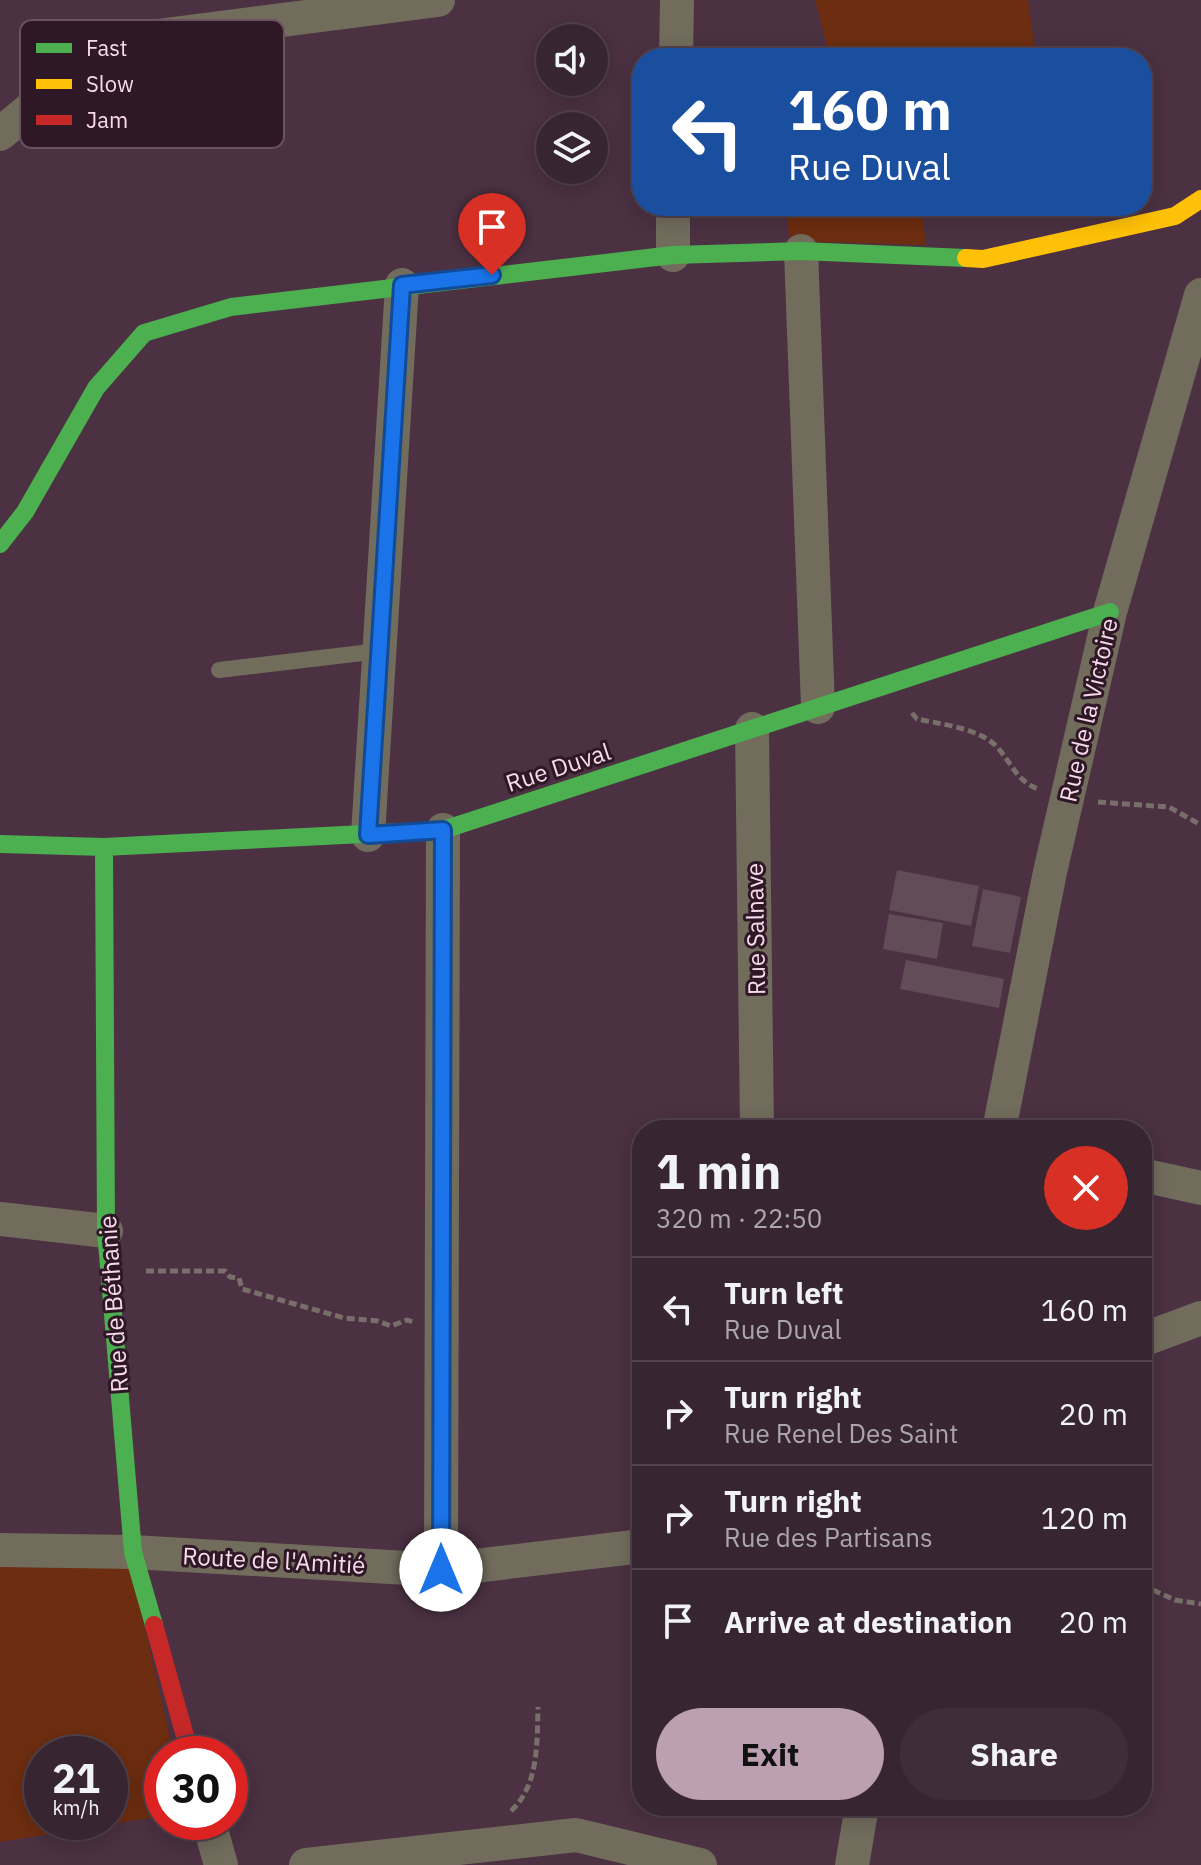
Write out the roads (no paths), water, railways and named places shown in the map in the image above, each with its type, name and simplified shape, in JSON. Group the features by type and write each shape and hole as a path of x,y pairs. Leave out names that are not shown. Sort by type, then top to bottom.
{"street":[{"path":"282,20 438,0"},
{"path":"676,48 677,0"},
{"path":"0,134 20,117"},
{"path":"0,544 25,512 96,388 144,333 231,307 673,255 801,251 983,259 1175,216 1201,199"},
{"path":"673,216 673,255"},
{"path":"801,251 818,707"},
{"path":"368,835 402,285"},
{"name":"Rue de la Victoire","path":"1001,1120 1067,800 1110,612 1201,295"},
{"name":"Rue Duval","path":"0,844 104,847 443,830 1110,612"},
{"name":"Rue Salnave","path":"752,729 757,1120"},
{"path":"441,1570 443,830"},
{"name":"Rue de Béthanie","path":"104,847 107,1244 133,1552 185,1736"},
{"path":"1152,1177 1201,1188"},
{"path":"0,1219 107,1244"},
{"path":"1152,1336 1201,1318"},
{"name":"Route de l'Amitié","path":"0,1550 133,1552 441,1570 632,1547"},
{"path":"852,1865 860,1816"},
{"path":"306,1865 576,1835 700,1865"},
{"path":"214,1840 221,1865"}],"lane":[{"path":"219,670 379,651"}]}
